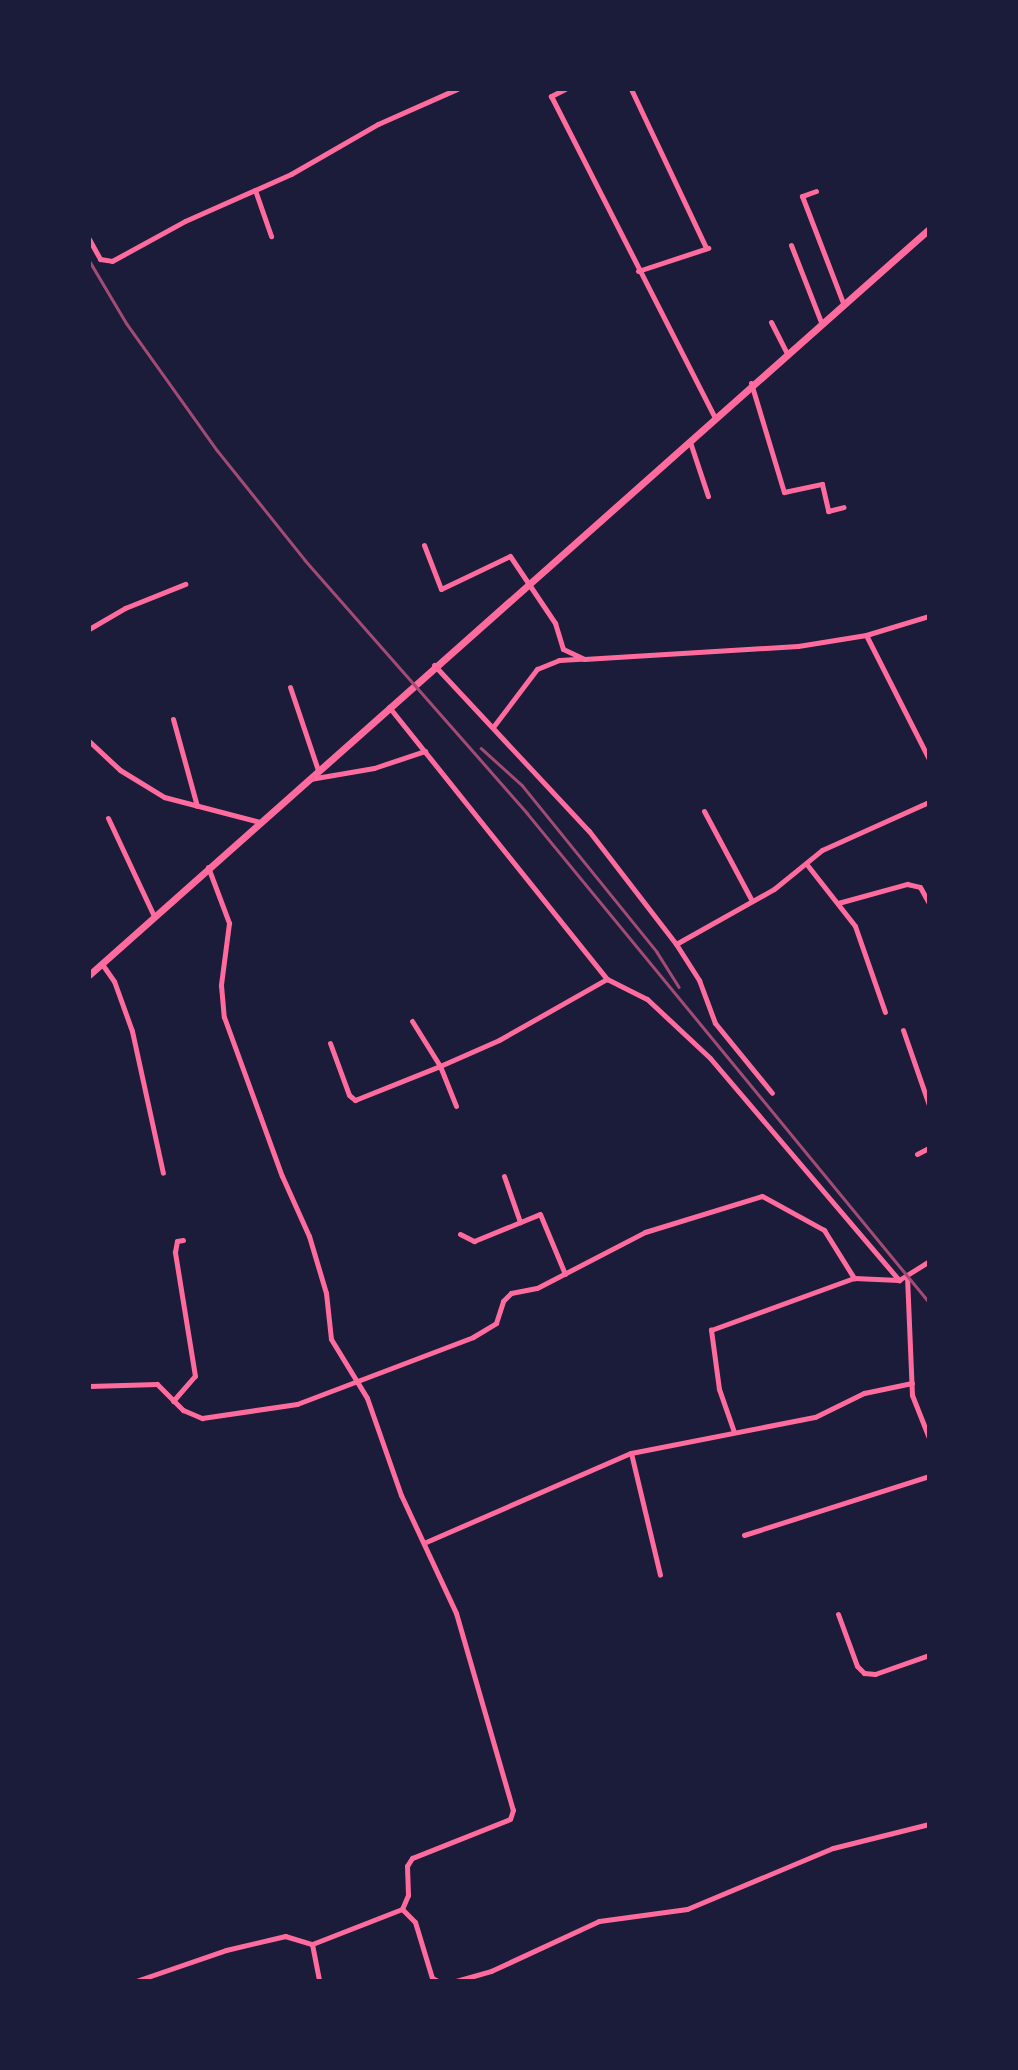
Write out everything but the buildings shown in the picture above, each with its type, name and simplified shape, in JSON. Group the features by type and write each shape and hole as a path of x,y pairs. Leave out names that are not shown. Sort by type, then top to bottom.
{"main road":[{"path":"89,975 689,438 929,229"}],"street":[{"path":"89,239 100,259 112,261 185,220 255,190 378,124 457,89"},
{"path":"565,89 551,96 714,416"},
{"path":"631,89 707,248 638,271"},
{"path":"255,190 271,236"},
{"path":"816,191 802,196 843,303"},
{"path":"792,245 821,322"},
{"path":"771,322 786,352"},
{"path":"751,383 784,492 822,484 828,511 844,507"},
{"path":"689,438 708,496"},
{"path":"424,545 442,589 510,556 555,623 563,649 584,659"},
{"path":"89,629 125,608 186,584"},
{"path":"493,727 537,669 559,660 785,648 866,635 929,616"},
{"path":"866,635 929,759"},
{"path":"435,665 589,831 676,944 699,980 715,1023 772,1093"},
{"path":"290,687 318,770"},
{"path":"389,708 607,979 647,999 710,1058 899,1280"},
{"path":"173,719 197,806"},
{"path":"89,741 120,769 164,797 260,822"},
{"path":"307,779 374,768 425,751"},
{"path":"676,944 808,866 822,850 929,802"},
{"path":"704,811 752,901"},
{"path":"108,818 154,916"},
{"path":"808,866 855,926 885,1012"},
{"path":"136,1981 226,1950 285,1936 312,1944 402,1909 408,1895 407,1866 412,1858 510,1819 513,1810 456,1613 426,1542 401,1495 357,1381 331,1339 326,1293 309,1236 224,1017 220,985 229,923 208,867"},
{"path":"838,903 907,884 920,887 929,903"},
{"path":"102,964 114,981 132,1031 163,1173"},
{"path":"330,1043 349,1095 355,1100 499,1040 607,979"},
{"path":"412,1021 440,1066 456,1106"},
{"path":"903,1030 929,1105"},
{"path":"917,1154 929,1148"},
{"path":"504,1176 520,1222"},
{"path":"89,1386 157,1384 173,1401 202,1419 297,1404 474,1337 496,1323 503,1301 511,1293 537,1288 645,1232 762,1196 824,1230 854,1278"},
{"path":"460,1234 474,1241 540,1214 546,1220 565,1274"},
{"path":"173,1401 195,1376 175,1252 177,1241 183,1240"},
{"path":"734,1432 719,1389 711,1330 854,1278 899,1280 929,1261"},
{"path":"907,1276 912,1383 929,1438"},
{"path":"426,1542 631,1453 816,1417 864,1393 912,1383"},
{"path":"631,1453 660,1575"},
{"path":"744,1535 929,1476"},
{"path":"838,1614 857,1666 864,1673 875,1674 929,1656"},
{"path":"456,1981 491,1971 599,1920 687,1909 833,1847 929,1824"},
{"path":"402,1909 415,1922 432,1978 438,1981"},
{"path":"312,1944 319,1981"}],"railway":[{"path":"89,260 127,324 217,450 305,560 527,813 929,1302"},
{"path":"481,748 522,785 657,952 679,987"}]}
